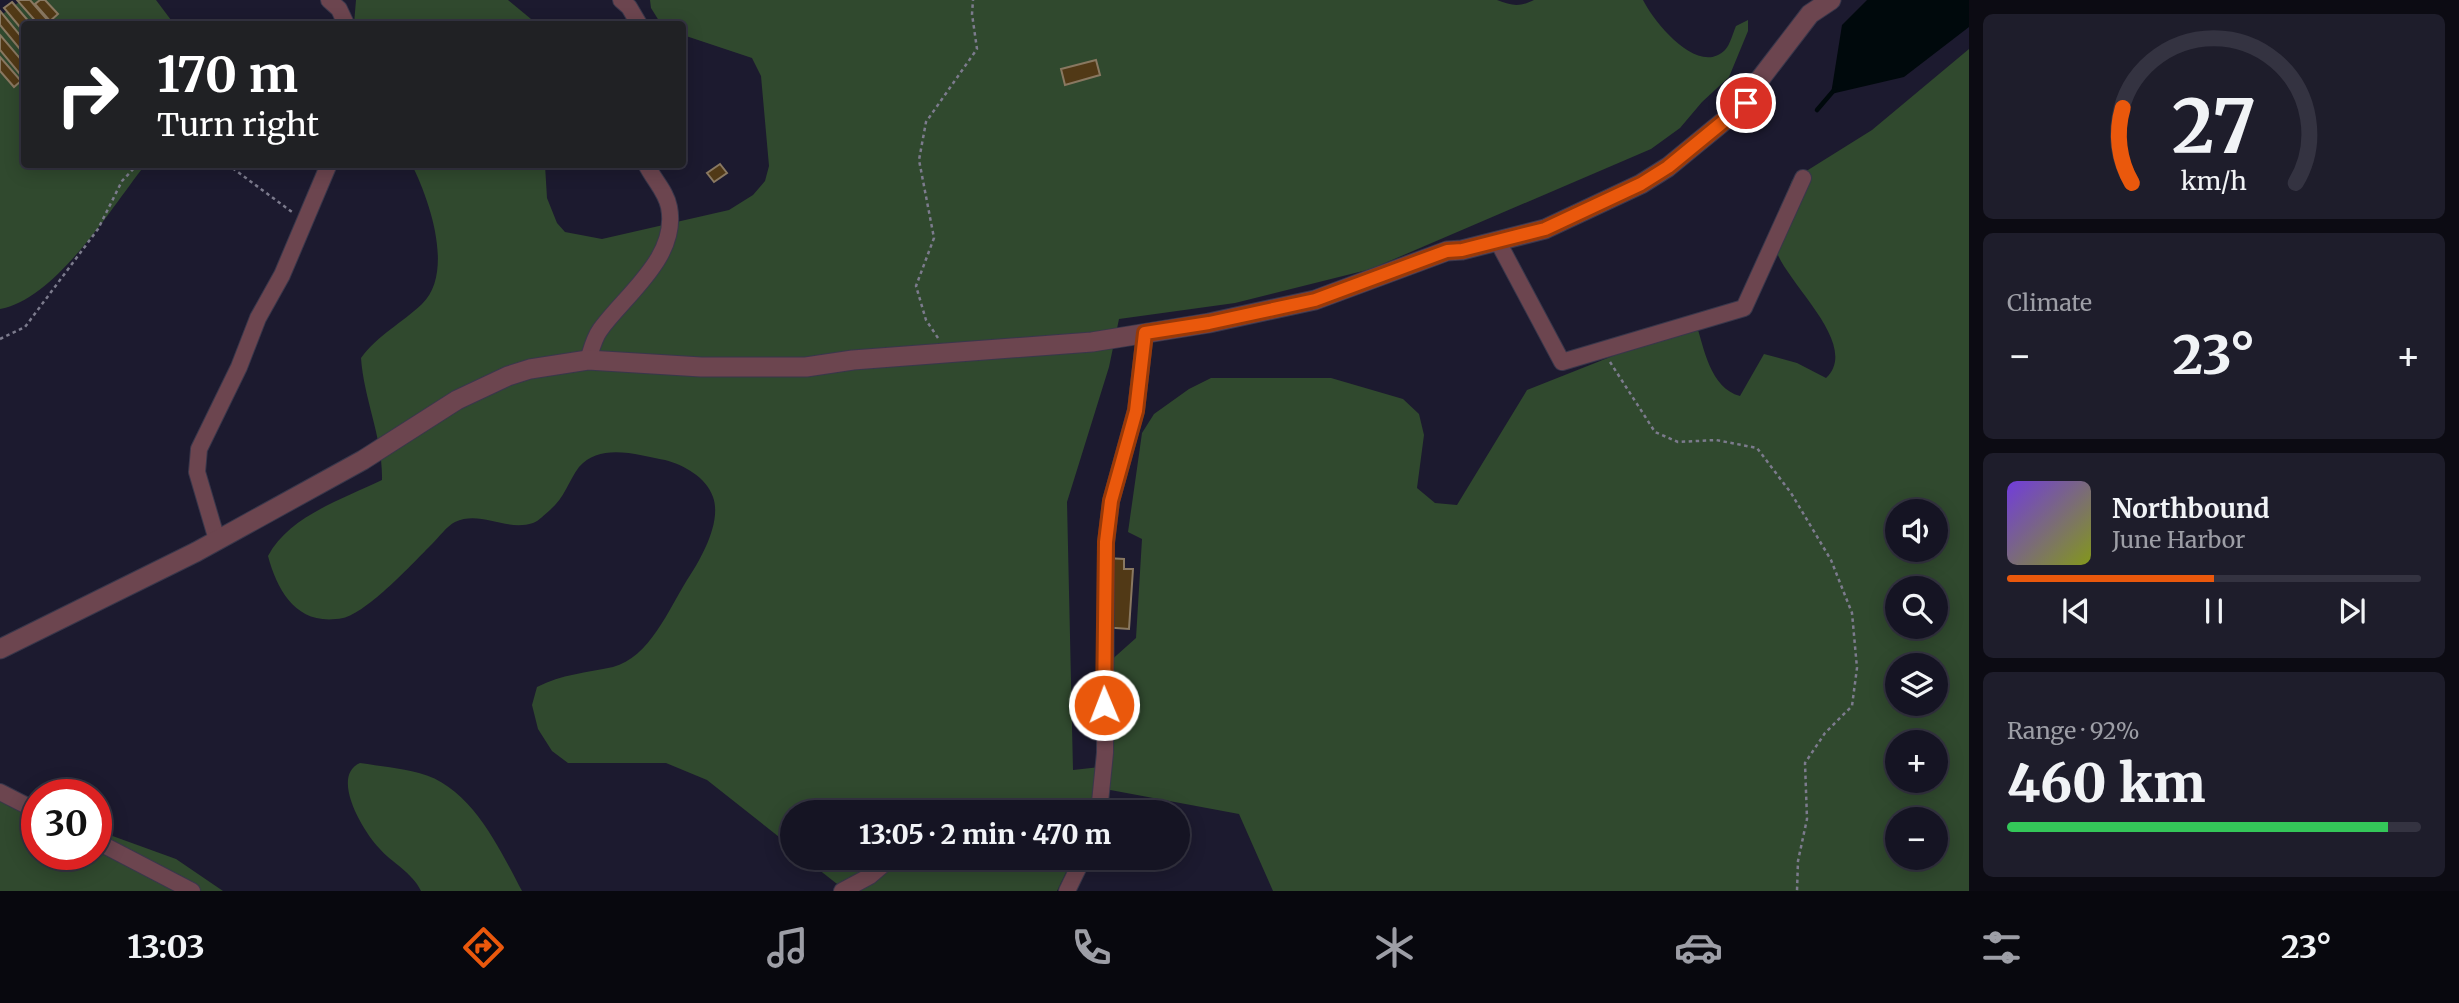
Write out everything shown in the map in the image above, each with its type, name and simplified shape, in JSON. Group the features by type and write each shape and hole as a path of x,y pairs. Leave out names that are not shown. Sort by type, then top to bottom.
{"street":[{"path":"329,0 339,9 345,21"},
{"path":"621,0 637,21"},
{"path":"0,649 154,574 363,460 457,400 508,376 588,360 701,367 807,367 1092,342 1209,323 1315,300 1447,251 1462,250 1545,229 1641,184 1668,167 1746,103 1757,83 1810,14 1831,0"},
{"path":"217,540 197,472 199,449 327,168"},
{"path":"588,360 598,332 654,265 664,246 670,222 669,207 648,168"},
{"path":"1497,240 1562,362 1744,308 1803,178"},
{"path":"1100,800 1105,753 1106,542 1111,501 1136,411 1145,333"},
{"path":"0,792 21,803"},
{"path":"112,849 192,891"},
{"path":"842,891 877,870"},
{"path":"1067,891 1077,870"}],"path":[{"path":"947,353 926,320 916,286 934,238 919,160 926,122 977,49 972,14 973,0"},
{"path":"0,339 25,327 98,229 122,181 134,168"},
{"path":"232,168 305,221"},
{"path":"1609,361 1655,432 1678,442 1716,440 1756,448 1791,493 1831,559 1852,613 1857,668 1852,706 1825,733 1805,763 1807,819 1798,861 1797,891"}],"green space":[{"path":"22,0 156,0 172,21 21,21 21,168 143,168 99,227 62,270 21,302 0,309 0,16"},
{"path":"356,0 508,0 533,21 354,21"},
{"path":"650,0 1497,0 1516,5 1534,0 1643,0 1667,33 1690,52 1702,57 1714,57 1725,50 1736,26 1748,20 1748,31 1729,77 1702,102 1680,128 1651,149 1371,269 1235,303 1119,319 1109,367 1067,502 1073,770 1109,766 1108,663 1136,638 1142,539 1128,532 1142,433 1154,414 1189,389 1211,378 1331,378 1403,399 1419,414 1424,435 1417,488 1435,503 1457,505 1527,390 1696,323 1710,366 1715,376 1730,392 1740,396 1764,354 1797,363 1826,378 1834,364 1834,348 1828,331 1791,277 1775,247 1777,223 1792,180 1872,130 1969,49 1969,891 1273,891 1239,814 1190,805 1190,800 1164,800 1105,789 1100,800 780,800 780,838 707,780 666,763 568,763 552,751 538,729 532,705 537,687 565,677 613,667 637,654 657,631 709,540 715,507 705,483 680,465 632,453 609,452 588,459 579,467 555,505 533,523 513,525 474,518 455,522 390,586 353,614 327,619 302,612 284,594 268,556 277,542 303,519 382,480 380,449 361,358 422,304 432,290 437,274 436,235 413,168 545,168 547,198 557,223 565,232 602,239 729,210 753,195 765,181 769,166 761,76 752,58 686,36 686,21 659,21 651,8"},
{"path":"360,763 419,773 454,791 493,838 522,891 421,891 412,878 379,848 358,817 352,804 348,779 352,770"},
{"path":"0,795 21,801 21,870 112,870 112,836 176,859 223,891 0,891"},
{"path":"819,870 1067,870 1057,891 846,891"}],"shaded area":[{"path":"1867,0 1969,0 1969,27 1904,77 1831,94 1842,25"}],"building":[{"path":"17,0 30,0 48,21 35,21"},
{"path":"45,0 58,14 50,21 35,4"},
{"path":"12,2 28,21 21,21 21,28 4,8"},
{"path":"0,11 21,36 21,50 0,25"},
{"path":"0,35 21,60 21,75 0,50"},
{"path":"0,57 21,81 14,87 0,71"},
{"path":"1096,60 1100,75 1065,85 1061,69"},
{"path":"720,164 727,173 714,182 707,173"},
{"path":"1106,558 1124,559 1124,569 1133,569 1129,629 1102,627"}],"waterway":[{"path":"1817,110 1835,89"}],"route":[{"path":"1104,705 1106,542 1111,501 1136,411 1145,333 1209,323 1315,300 1447,251 1462,250 1483,242 1545,229 1641,184 1668,167 1746,103"}]}
